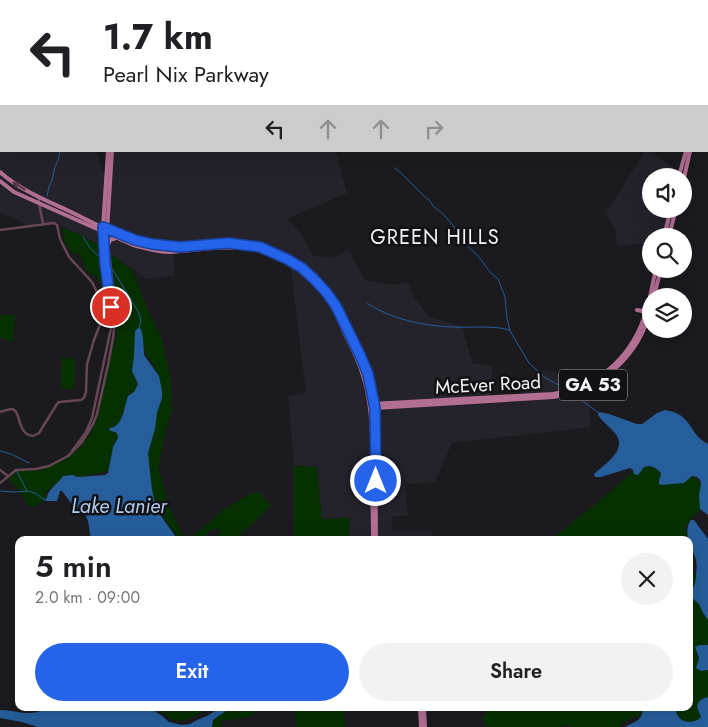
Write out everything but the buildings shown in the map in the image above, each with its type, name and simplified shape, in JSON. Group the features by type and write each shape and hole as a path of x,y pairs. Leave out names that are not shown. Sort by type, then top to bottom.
{"main road":[{"path":"105,230 104,211 108,152"},
{"path":"105,230 108,219 112,152"},
{"path":"681,168 686,152"},
{"path":"686,168 690,152"},
{"path":"0,172 18,186 93,222 105,230"},
{"path":"0,181 14,192 105,230 142,248 168,252 239,247 267,253 292,266 315,284 333,308 354,352 362,371 372,406 375,536"},
{"path":"93,222 101,219 104,211"},
{"path":"108,219 116,235"},
{"path":"108,245 110,240 116,235"},
{"path":"637,310 642,311"},
{"name":"McEver Road","path":"372,406 563,392 590,382 614,365 631,345 642,321"},
{"name":"McEver Road","path":"372,406 424,405 564,396 588,388 612,371 634,348 642,333"},
{"path":"424,405 428,402 447,400"},
{"path":"422,711 423,727"}],"street":[{"path":"39,197 38,202 43,224"},
{"path":"38,225 41,216"},
{"path":"0,230 54,223 57,225 60,238 69,257 92,282 100,296 104,310 87,364 85,397 81,400 59,402 50,412 39,433 32,437 22,428 15,410 11,409 0,412"},
{"path":"0,483 18,470 49,466 68,456 82,442 96,418 115,320 115,304 105,230"},
{"path":"68,456 86,432 92,418 111,328 105,230"},
{"path":"0,470 8,476"}],"shaded area":[{"path":"0,152 96,152 107,184 110,152 336,152 347,193 287,219 303,236 313,256 335,257 348,249 366,281 395,285 409,282 413,296 429,317 462,326 472,363 493,366 490,395 521,394 545,369 585,385 593,393 589,406 591,427 452,443 435,482 405,484 408,515 391,517 393,531 432,530 433,536 348,536 349,518 322,519 317,467 294,466 288,396 306,393 290,263 264,250 212,246 173,248 175,276 146,279 101,246 79,234 54,223 30,226 0,212"},
{"path":"644,152 653,152 674,168 642,168 642,218 672,218 669,228 642,228 642,244 618,246 614,228 606,213"}],"green space":[{"path":"62,227 101,246 132,270 162,339 170,375 172,410 158,468 171,511 183,536 177,536 160,513 153,507 147,466 148,443 159,384 154,365 138,342 132,371 138,384 125,407 121,423 110,430 117,433 118,438 113,447 110,468 114,470 110,469 78,477 71,475 63,476 54,487 47,491 45,495 47,497 35,507 27,504 19,490 8,478 19,471 41,470 66,459 79,449 90,434 98,416 116,334 117,303 115,288 102,284 95,276 89,273 80,254 74,254 65,244"},
{"path":"0,315 15,315 13,342 0,338"},
{"path":"62,358 75,359 74,389 61,389"},
{"path":"294,466 317,467 322,519 350,518 348,536 294,536"},
{"path":"648,466 657,467 661,475 658,481 662,483 671,484 692,476 700,482 703,495 701,510 692,517 686,527 687,536 556,536 610,492 633,471"},
{"path":"260,492 271,506 239,536 217,536 220,532 218,528 209,531 205,536 191,536 222,511 249,494"},
{"path":"696,573 693,590 693,575"},
{"path":"693,599 699,604 708,620 708,645 699,645 696,652 699,658 697,665 701,671 708,670 708,697 702,698 701,717 694,722 682,720 676,711 693,711"},
{"path":"158,711 204,711 183,721 169,718"},
{"path":"224,711 257,711 250,717 221,721 221,727 213,727 212,722"},
{"path":"295,711 343,711 345,727 296,727"},
{"path":"489,711 641,711 636,716 621,723 621,727 570,727 569,725 556,727 487,727 482,718"}],"water":[{"name":"Lake Lanier","path":"138,328 141,329 144,355 159,376 162,391 155,429 148,453 156,507 175,536 90,536 86,516 71,503 62,491 60,491 57,501 46,501 45,499 63,476 72,475 78,477 105,475 108,473 113,447 118,438 117,433 109,430 118,424 128,396 134,392 138,384 132,371 135,331"},
{"path":"665,410 681,416 697,435 708,444 708,515 700,509 701,483 697,477 692,476 684,483 661,485 659,483 661,473 649,466 644,467 638,475 634,474 630,468 595,477 594,474 613,457 619,447 617,436 602,421 598,415 599,412 642,424 657,413"},
{"path":"691,520 694,520 708,539 708,620 699,604 693,599 697,566 693,551 693,536 688,536 687,533"},
{"path":"708,645 708,670 701,671 696,668 699,658 695,647"},
{"path":"708,697 708,727 625,727 640,719 642,711 676,711 680,719 690,722 696,721 701,717 697,707 701,699"},
{"path":"0,710 34,713 40,711 154,711 169,722 182,725 190,724 215,711 226,711 213,720 212,727 38,727 0,718"}],"waterway":[{"path":"47,196 60,152"},
{"path":"395,168 442,213 453,225 462,241 498,279 505,297 510,331 529,363 544,377 568,390"},
{"path":"83,237 90,248 100,257"},
{"path":"113,270 139,313 141,321 139,329"},
{"path":"367,303 386,313 419,323 510,330"},
{"path":"573,394 599,413"},
{"path":"0,451 29,463"},
{"path":"16,470 27,491"},
{"path":"0,491 28,491 35,493 45,500"}],"district":[{"name":"GREEN HILLS","path":"435,237"}],"route":[{"path":"111,307 105,263 103,227 135,240 152,244 180,247 228,243 260,247 302,268 323,288 336,306 368,374 375,408 376,481"}]}
